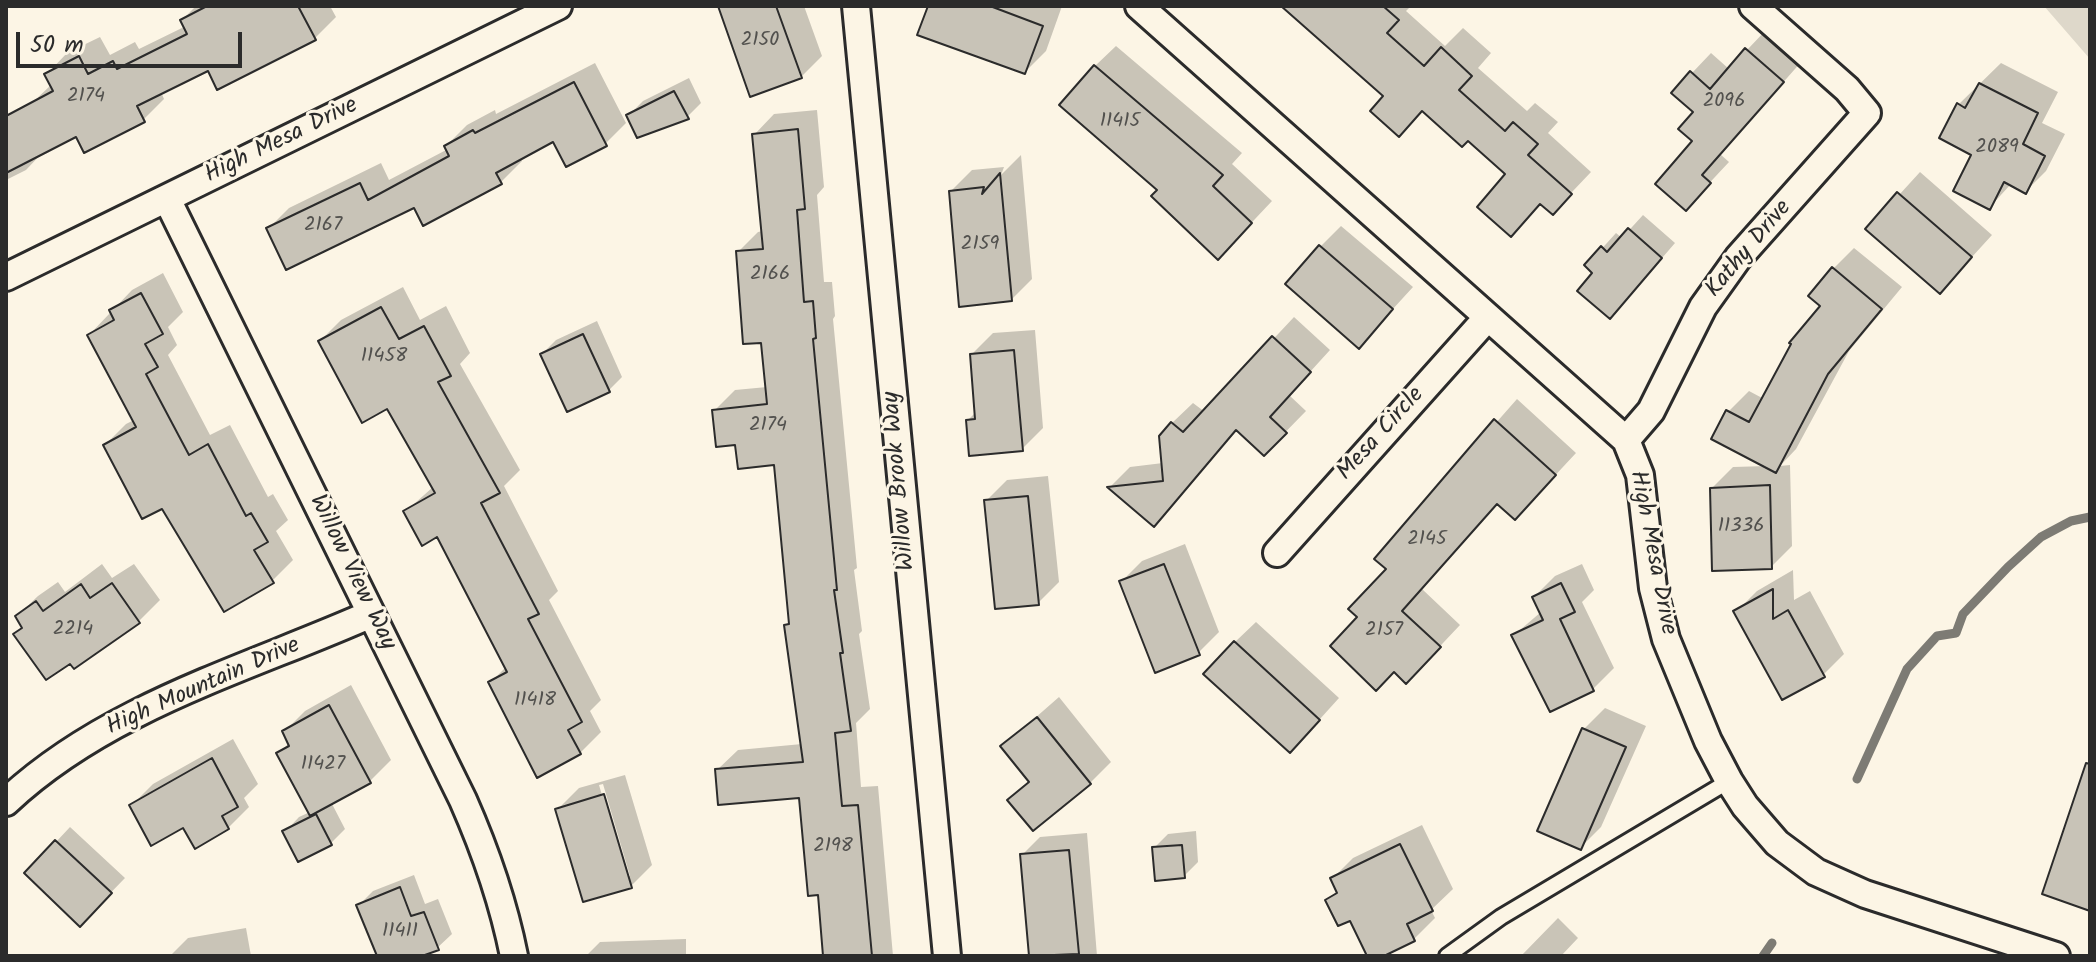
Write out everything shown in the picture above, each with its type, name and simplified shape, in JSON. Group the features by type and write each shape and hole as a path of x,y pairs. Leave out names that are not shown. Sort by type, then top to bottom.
{"street":[{"name":"High Mesa Drive","path":"6,277 558,6"},
{"name":"Willow Brook Way","path":"856,6 947,956"},
{"name":"High Mesa Drive","path":"1139,6 1626,440 1640,475 1653,588 1666,639 1708,741 1729,781 1745,806 1777,843 1816,872 1865,894 2056,956"},
{"name":"Kathy Drive","path":"1626,440 1651,411 1703,307 1738,258 1867,113 1847,89 1753,6"},
{"name":"Willow View Way","path":"167,199 486,852 504,905 514,956"},
{"name":"Mesa Circle","path":"1277,553 1488,317"},
{"name":"High Mountain Drive","path":"6,802 76,749 135,713 371,614"}],"lane":[{"path":"1447,956 1501,917 1729,781"}],"shaded area":[{"path":"2044,6 2090,6 2090,59"}],"building":[{"path":"207,6 298,6 316,40 217,90 208,71 137,106 145,122 84,153 76,137 6,173 6,116 53,91 44,74 79,56 88,74 113,61 117,69 187,34 180,20"},
{"path":"718,6 776,6 802,78 750,97"},
{"path":"928,6 990,6 1043,26 1025,74 917,35"},
{"path":"1281,6 1383,6 1399,20 1387,33 1424,66 1441,47 1472,76 1459,90 1505,131 1513,122 1538,144 1528,155 1572,194 1553,215 1540,204 1511,237 1477,207 1505,174 1468,141 1462,147 1422,111 1399,137 1370,111 1383,96"},
{"path":"1745,48 1784,82 1702,175 1711,183 1686,211 1655,184 1692,141 1678,129 1693,112 1671,93 1690,71 1710,89"},
{"path":"1094,65 1223,175 1213,186 1252,223 1218,260 1151,196 1157,190 1059,105"},
{"path":"574,82 607,146 566,167 553,142 496,173 502,184 423,226 414,208 286,270 266,228 360,183 368,200 449,156 444,146"},
{"path":"1979,83 2038,113 2023,144 2045,156 2026,194 2004,182 1990,210 1953,191 1971,155 1939,138 1957,103 1965,108"},
{"path":"674,91 689,119 637,138 626,115"},
{"path":"798,129 805,209 797,210 804,302 813,301 816,338 813,339 837,590 834,590 851,731 835,733 842,806 858,805 872,956 823,956 818,895 808,896 799,798 718,805 715,769 803,762 784,625 789,624 774,465 738,469 735,445 716,447 712,410 767,404 761,343 743,344 736,251 763,249 752,134"},
{"path":"1000,173 1012,301 959,307 949,191 984,187 982,194"},
{"path":"1897,192 1972,257 1940,294 1865,229"},
{"path":"1628,228 1662,258 1610,319 1577,291 1592,273 1584,265 1601,246 1607,252"},
{"path":"1319,245 1393,309 1359,349 1285,284"},
{"path":"1832,267 1882,309 1828,374 1776,473 1711,439 1726,410 1749,422 1789,343 1820,306 1808,296"},
{"path":"141,293 163,334 145,344 158,367 146,374 189,455 208,444 246,516 251,513 268,542 254,550 274,583 224,612 162,509 142,519 103,445 136,427 87,335 114,320 109,310"},
{"path":"381,307 399,339 424,326 451,376 438,382 500,493 481,503 539,614 528,619 582,722 568,730 581,754 537,778 488,682 507,672 437,537 422,546 403,511 435,493 387,409 362,423 318,341"},
{"path":"583,334 610,392 567,412 540,354"},
{"path":"1272,336 1311,372 1270,417 1287,433 1264,456 1236,430 1154,527 1107,487 1163,481 1159,436 1171,422 1183,432"},
{"path":"1014,350 1023,451 969,456 966,420 975,419 970,354"},
{"path":"1494,419 1556,475 1515,520 1497,504 1402,611 1441,647 1406,684 1394,672 1376,691 1330,646 1357,617 1348,609 1386,569 1374,559"},
{"path":"1770,485 1772,569 1712,571 1710,488"},
{"path":"1028,496 1039,605 995,609 984,500"},
{"path":"1164,564 1200,655 1155,673 1119,581"},
{"path":"112,583 140,623 74,669 70,664 46,680 13,634 22,628 15,616 36,601 43,611 81,584 90,598"},
{"path":"1561,583 1575,612 1560,619 1594,691 1550,712 1511,635 1543,620 1532,597"},
{"path":"1773,589 1773,619 1788,610 1825,677 1782,700 1733,611"},
{"path":"1234,641 1320,720 1290,753 1203,674"},
{"path":"329,705 371,783 310,816 276,753 289,746 282,731"},
{"path":"1037,717 1091,784 1033,831 1007,800 1029,782 1000,746"},
{"path":"1582,728 1626,747 1581,850 1537,831"},
{"path":"212,758 238,807 222,816 229,829 195,849 183,828 151,846 129,805"},
{"path":"2086,763 2090,764 2090,911 2042,894"},
{"path":"604,794 632,888 583,902 555,809"},
{"path":"316,814 332,845 298,862 282,831"},
{"path":"55,840 112,893 80,927 24,873"},
{"path":"1400,844 1433,911 1407,924 1415,941 1384,956 1367,956 1350,921 1338,926 1325,900 1337,893 1330,878"},
{"path":"1182,845 1185,878 1155,881 1152,847"},
{"path":"1069,850 1079,954 1029,956 1020,854"},
{"path":"400,887 411,916 424,912 439,950 422,956 377,956 356,905"}],"waterway":[{"path":"1857,779 1907,669 1937,636 1956,633 1963,614 2041,537 2071,521 2090,517"},
{"path":"1763,956 1772,943"}]}
